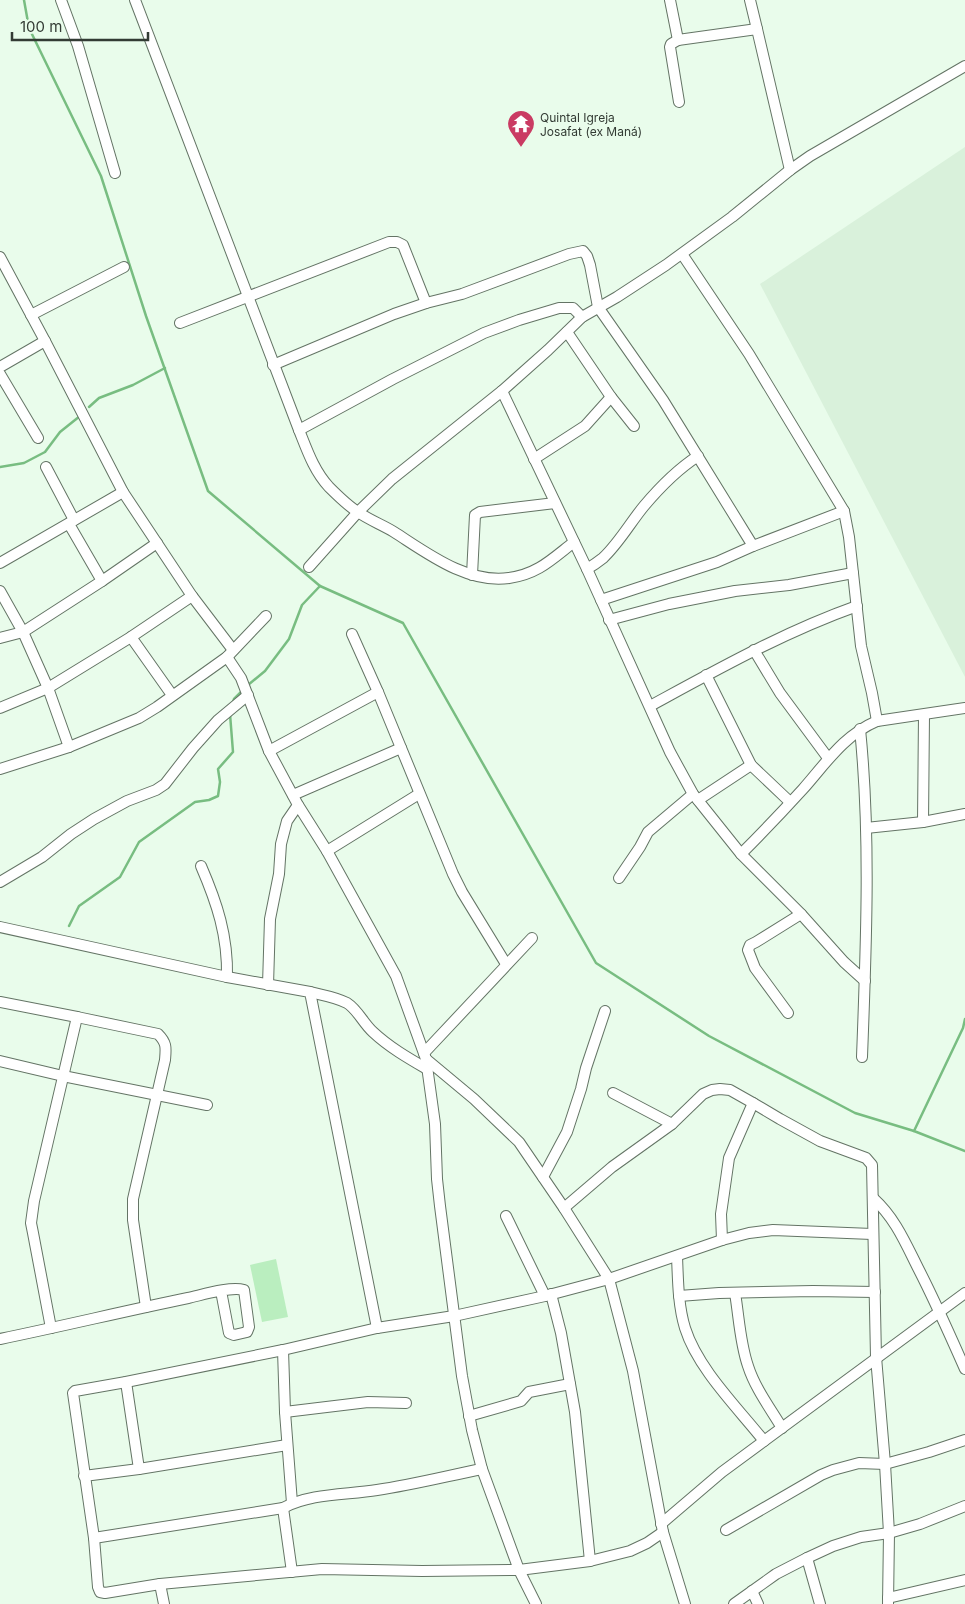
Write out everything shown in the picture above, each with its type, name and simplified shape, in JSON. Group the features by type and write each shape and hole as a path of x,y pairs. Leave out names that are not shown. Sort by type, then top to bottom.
{"street":[{"path":"61,0 78,46 115,173"},
{"path":"135,0 299,430 312,462 323,479 358,512 386,527 436,559 472,575 488,578 508,578 524,574 539,569 574,542"},
{"path":"670,0 678,40"},
{"path":"750,0 790,170"},
{"path":"679,102 671,44 678,40 757,28"},
{"path":"309,567 358,512 406,467 502,391 582,317 644,280 682,254 790,170 823,148 965,66"},
{"path":"180,323 389,242 397,242 403,245 426,303"},
{"path":"274,365 394,314 426,303 462,294 569,254 583,251 590,265 598,307 662,400 753,546"},
{"path":"682,254 749,354 844,511 848,528 861,646 877,721"},
{"path":"0,257 122,492 230,653 269,751 396,976 426,1060 435,1124 437,1179 469,1416 482,1469 519,1570 536,1604"},
{"path":"31,315 124,267"},
{"path":"299,430 393,379 484,333 559,308 573,308 582,317"},
{"path":"567,332 611,397 634,426"},
{"path":"0,367 45,341"},
{"path":"0,374 38,438"},
{"path":"502,391 587,569 670,752 696,797 741,854 864,981"},
{"path":"534,459 585,426 611,397"},
{"path":"587,569 603,558 644,506 668,481 685,464 698,456"},
{"path":"46,467 71,522 102,581"},
{"path":"0,564 122,492"},
{"path":"472,575 476,515 480,512 556,503"},
{"path":"601,600 717,562 844,511"},
{"path":"0,638 23,632 102,581 157,542"},
{"path":"609,620 669,604 735,590 789,585 853,573"},
{"path":"0,591 23,632 48,688 69,747"},
{"path":"0,708 48,688 131,637 192,596"},
{"path":"650,706 754,650 820,619 857,606"},
{"path":"0,769 69,747 139,718 157,708 230,653 266,616"},
{"path":"352,634 459,886 506,964"},
{"path":"131,637 172,696"},
{"path":"754,650 780,693 828,758"},
{"path":"706,675 751,765 790,802"},
{"path":"269,751 378,692"},
{"path":"0,882 42,857 94,819 165,784 218,720 248,695"},
{"path":"741,854 828,758 860,729 877,721 965,708"},
{"path":"923,822 924,715"},
{"path":"860,729 864,764 866,828 862,1057"},
{"path":"268,985 270,919 279,874 281,844 295,800 401,748"},
{"path":"619,878 648,832 696,797 751,765"},
{"path":"327,851 419,794"},
{"path":"866,828 923,822 965,814"},
{"path":"201,866 224,930 227,977"},
{"path":"788,1012 755,968 748,950 750,945 801,914"},
{"path":"0,927 227,977 310,992 340,1000 354,1009 380,1039 406,1057 426,1060 516,1138 564,1208 609,1279 633,1371 662,1528 686,1604"},
{"path":"426,1060 506,964 532,938"},
{"path":"310,992 377,1328"},
{"path":"0,1002 158,1034 164,1040 166,1050 134,1199 132,1220 146,1307"},
{"path":"543,1177 568,1132 586,1068 605,1011"},
{"path":"51,1328 31,1223 34,1201 77,1017"},
{"path":"0,1061 207,1105"},
{"path":"564,1208 612,1167 672,1124 703,1094 712,1090 730,1090 820,1141 866,1158 872,1166 876,1357 889,1533 888,1601 965,1580"},
{"path":"613,1093 672,1124"},
{"path":"722,1240 721,1214 728,1158 754,1103"},
{"path":"873,1198 886,1210 894,1221 940,1312 965,1369"},
{"path":"506,1216 548,1295 561,1333 581,1466 590,1561"},
{"path":"872,1234 772,1230 748,1233 722,1240 609,1279 548,1295 454,1316 377,1328 283,1350 75,1391 72,1397 94,1538 100,1592 105,1593 160,1584 322,1568 422,1571 519,1570 590,1561 630,1551 647,1543 722,1472 965,1293"},
{"path":"677,1256 679,1296 685,1328 700,1360 764,1441"},
{"path":"0,1339 146,1307 221,1291 238,1288 244,1290 250,1328 247,1332 234,1335 230,1333 221,1291"},
{"path":"679,1296 813,1291 874,1292"},
{"path":"735,1293 744,1354 748,1368 782,1428"},
{"path":"283,1350 287,1446 287,1506 292,1572"},
{"path":"126,1382 139,1469"},
{"path":"469,1416 521,1400 529,1392 570,1384"},
{"path":"285,1412 358,1403 406,1403"},
{"path":"726,1530 821,1475 833,1470 859,1463 885,1464 965,1440"},
{"path":"84,1476 287,1446"},
{"path":"94,1538 287,1506 317,1497 397,1487 482,1469"},
{"path":"734,1604 776,1574 807,1558 861,1537 889,1533 920,1524 965,1506"},
{"path":"807,1558 820,1604"},
{"path":"160,1584 164,1604"},
{"path":"752,1591 758,1604"}],"shaded area":[{"path":"965,147 965,677 760,284"}],"green space":[{"path":"276,1259 288,1317 262,1322 250,1265"}],"waterway":[{"path":"24,0 29,28 101,176 146,316 208,491 320,586 403,623 596,963 709,1036 855,1113 914,1131"},
{"path":"89,407 99,398 133,385 165,368"},
{"path":"0,467 24,463 45,452 60,432 80,416"},
{"path":"248,685 265,671 289,639 302,605 320,586"},
{"path":"233,702 242,691"},
{"path":"69,926 79,906 120,877 139,842 195,802 209,800 218,796 220,782 218,769 233,752 230,714"},
{"path":"965,1019 963,1028 914,1131 965,1151"}],"place":[{"name":"Quintal Igreja Josafat (ex Maná)","path":"521,148"}]}
